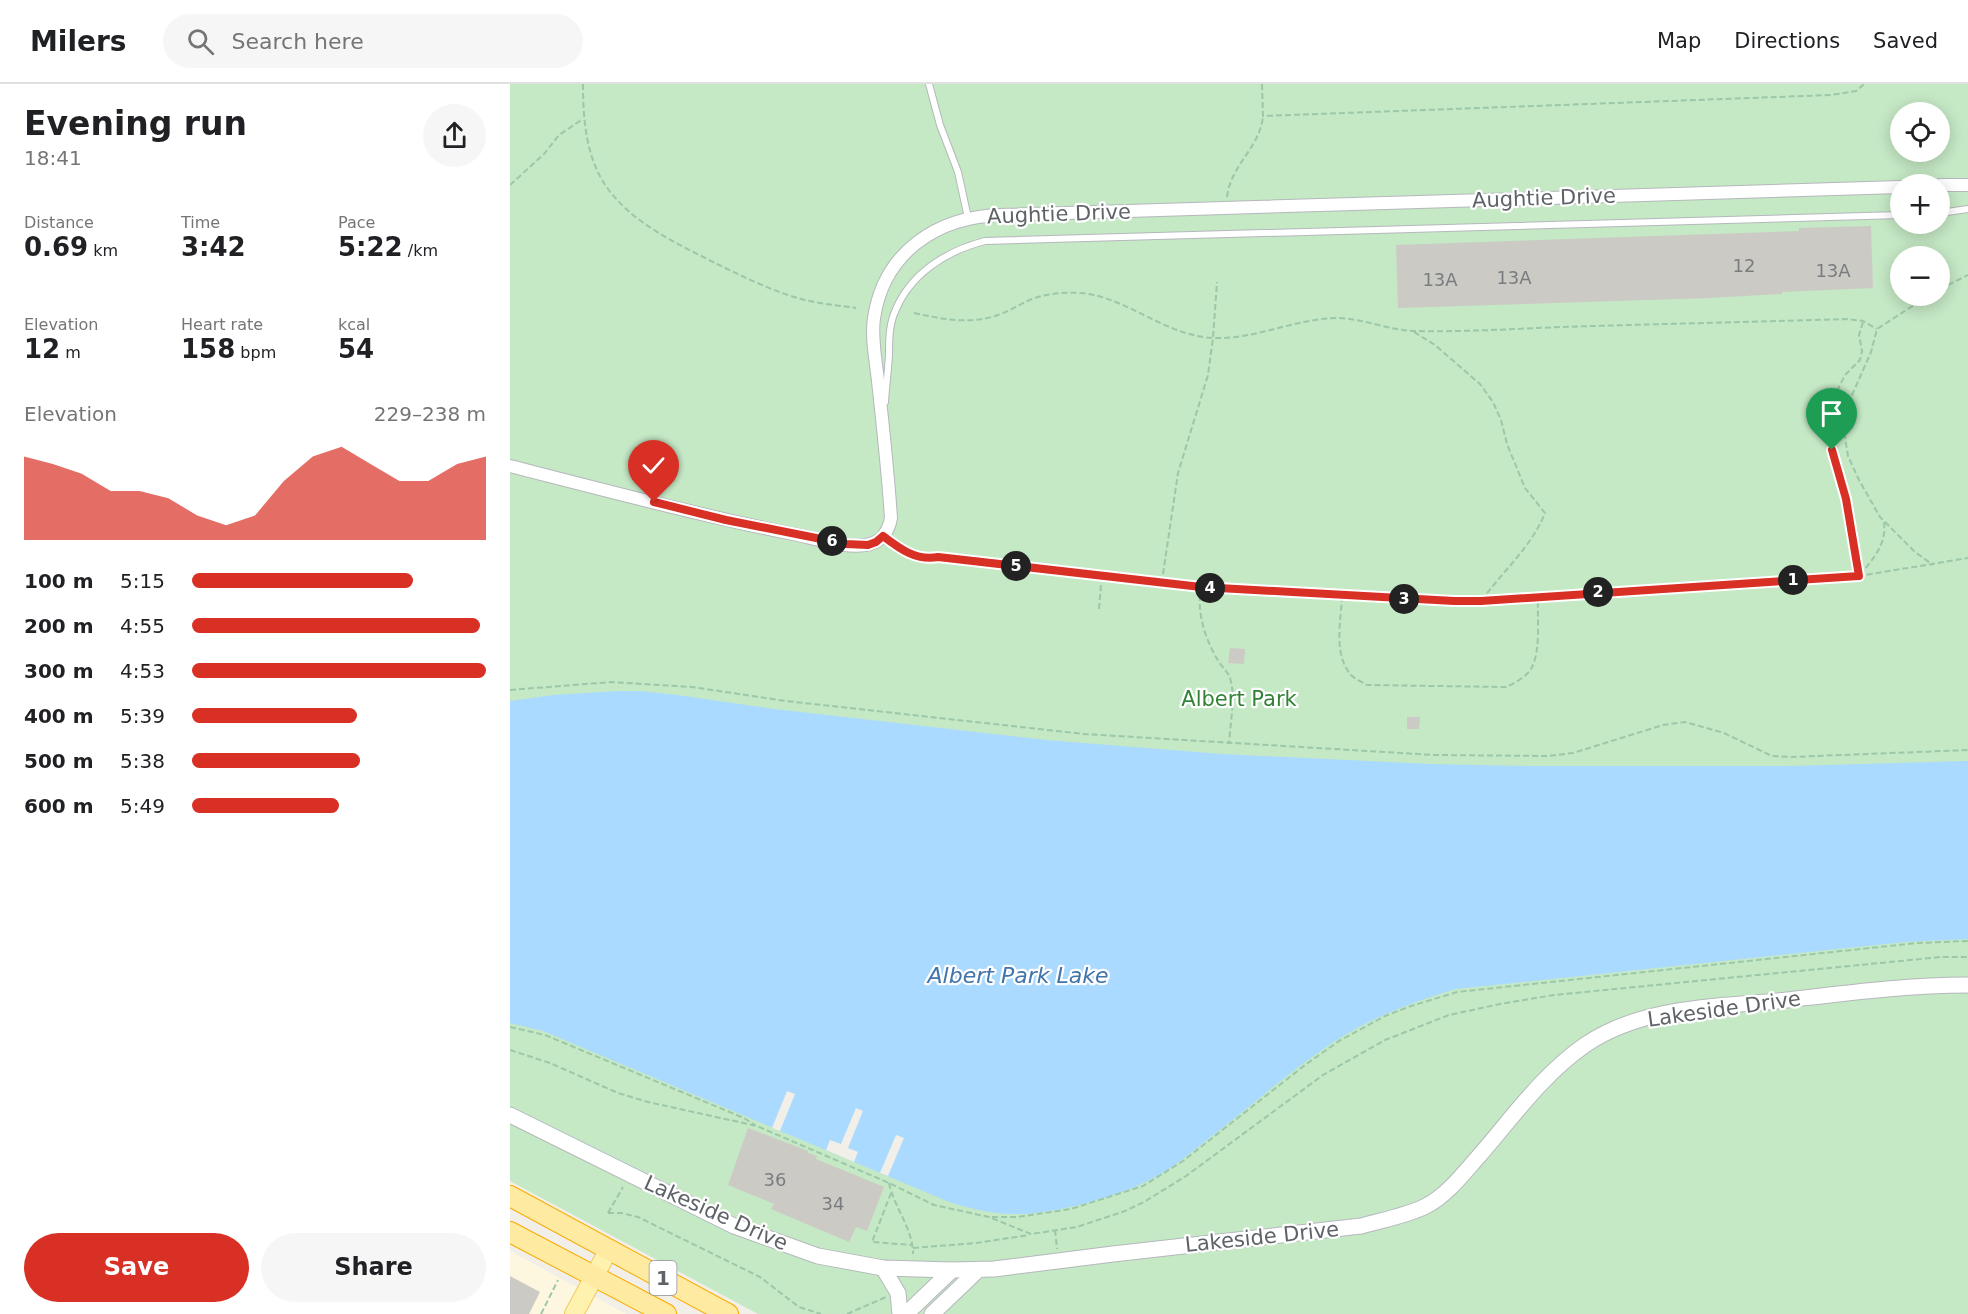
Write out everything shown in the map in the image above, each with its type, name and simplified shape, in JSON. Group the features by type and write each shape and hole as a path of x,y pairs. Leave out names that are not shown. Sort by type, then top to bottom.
{"highway":[{"name":"1","path":"510,1196 728,1314"},
{"path":"535,1245 550,1217"},
{"name":"1","path":"510,1232 666,1314"}],"main road":[{"path":"574,1314 609,1249"}],"street":[{"path":"1950,186 1968,185"},
{"name":"Aughtie Drive","path":"883,536 888,530 891,518 874,331 877,305 898,261 910,248 939,228 968,218 1000,214 1890,187"},
{"path":"510,466 726,520 822,540 859,545 876,542 883,536"},
{"name":"Lakeside Drive","path":"510,1115 734,1226 818,1256 883,1268 994,1269 1361,1226 1392,1218 1425,1206 1438,1198 1467,1169 1554,1071 1584,1046 1613,1030 1667,1012 1913,987 1968,985"},
{"path":"883,1268 898,1293 900,1314"},
{"path":"906,1314 952,1270"},
{"path":"932,1314 978,1270"}],"lane":[{"path":"929,84 940,125 958,172 968,218"},
{"path":"1950,212 1968,209"},
{"path":"883,429 890,330 894,314 902,298 921,275 940,258 967,245 985,241 1890,215"},
{"path":"883,536 900,549 928,559 938,557 1240,590"}],"path":[{"path":"583,84 584,119 590,153 608,189 631,212 661,236 741,275 782,292 820,303 856,308"},
{"path":"1225,208 1232,175 1256,141 1262,126 1262,84"},
{"path":"1263,116 1831,95 1856,91 1864,84"},
{"path":"510,185 544,154 559,135 584,119"},
{"path":"1950,284 1968,274"},
{"path":"1161,582 1176,482 1208,375 1217,282"},
{"path":"914,313 962,321 980,320 998,316 1040,296 1067,292 1091,294 1165,325 1213,338 1252,336 1297,322 1338,318 1414,332 1846,319 1863,321 1877,329"},
{"path":"1911,306 1877,329 1843,426 1848,456 1880,517 1915,552 1933,564"},
{"path":"1859,576 1846,499 1832,450 1830,421 1845,375 1860,360 1862,351 1859,335 1863,321"},
{"path":"1414,332 1435,345 1480,384 1493,402 1501,420 1507,444 1525,488 1545,513 1539,530 1481,601"},
{"path":"1859,576 1882,544 1885,534 1884,522"},
{"path":"1240,590 1481,601 1859,576 1968,558"},
{"path":"1099,609 1102,576"},
{"path":"1201,587 1199,604 1204,630 1219,662 1230,675 1232,689 1229,744"},
{"path":"1342,596 1340,646 1342,659 1352,676 1368,685 1506,687 1532,669 1536,654 1538,596"},
{"path":"510,690 611,682 692,687 786,701 1084,734 1434,755 1548,756 1573,753 1664,725 1685,722 1724,733 1772,756 1791,758 1968,750"},
{"path":"989,1217 1017,1217 1071,1209 1124,1193 1153,1181 1203,1146 1339,1041 1385,1016 1457,992 1917,944 1968,941"},
{"path":"891,1193 872,1242 912,1245 913,1248 976,1244 1077,1227 1144,1202 1193,1171 1323,1075 1385,1040 1449,1015 1554,995 1941,957 1968,957"},
{"path":"510,1027 545,1035 744,1118 757,1126 934,1205 989,1217 1031,1234"},
{"path":"510,1050 550,1063 618,1093 648,1102 757,1126"},
{"path":"630,1175 608,1213 621,1212 638,1217 760,1277 799,1307 820,1314"},
{"path":"889,1183 912,1245"},
{"path":"541,1314 558,1280"},
{"path":"848,1314 874,1301 898,1293"}],"shaded area":[{"path":"510,1251 626,1314 510,1314"}],"green space":[{"name":"Albert Park","path":"510,84 1968,84 1968,1314 758,1314 510,1181"}],"water":[{"name":"Albert Park Lake","path":"617,691 677,695 774,709 1046,740 1222,754 1430,764 1529,766 1790,766 1968,761 1968,939 1905,942 1456,989 1423,999 1346,1034 1299,1067 1180,1161 1141,1184 1108,1197 1071,1207 1020,1214 984,1211 949,1202 543,1031 510,1023 510,701 554,695"}],"pier":[{"path":"787,1091 795,1094 780,1131 772,1128"},
{"path":"856,1108 863,1111 848,1148 858,1152 854,1162 826,1150 830,1140 841,1144"},
{"path":"896,1135 904,1138 888,1176 880,1173"}],"building":[{"path":"1871,226 1873,288 1709,298 1398,308 1396,245 1799,231 1799,228"},
{"path":"1230,648 1245,649 1244,664 1228,663"},
{"path":"1407,717 1420,717 1419,729 1407,729"},
{"path":"748,1128 808,1151 817,1156 816,1159 884,1187 867,1231 856,1227 849,1242 771,1209 774,1204 728,1185"},
{"path":"510,1276 540,1292 529,1314 510,1314"}],"route":[{"path":"654,502 726,520 846,544 868,545 883,536 911,555 928,559 938,557 1240,590 1481,601 1859,576 1846,499 1832,450"}]}
